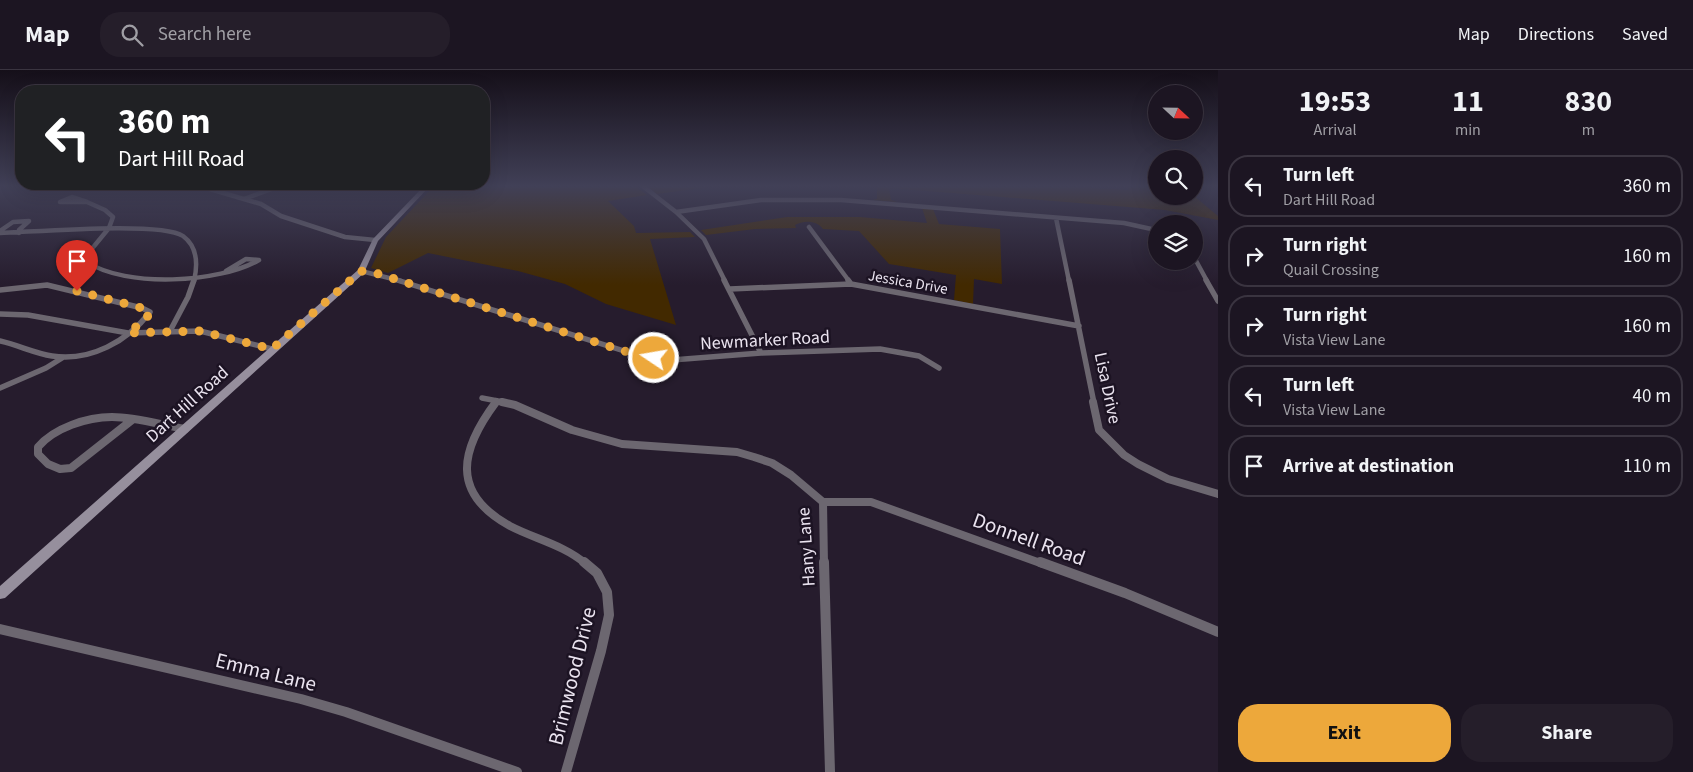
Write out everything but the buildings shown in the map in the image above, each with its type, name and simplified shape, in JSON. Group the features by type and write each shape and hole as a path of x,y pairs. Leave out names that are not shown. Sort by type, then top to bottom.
{"main road":[{"name":"Dart Hill Road","path":"0,594 361,271 375,240 394,220"}],"street":[{"path":"112,220 110,229 91,247 86,256 87,262 96,268 124,277 151,279 195,276 226,271 247,266 259,260 250,258 240,261 226,271"},
{"path":"293,220 345,237 375,240"},
{"path":"684,220 704,239 761,353"},
{"name":"Lisa Drive","path":"1056,220 1099,430 1110,445 1128,459 1155,474 1218,494"},
{"path":"1080,220 1124,223 1148,228"},
{"path":"0,232 13,222 29,221 19,230 19,233"},
{"path":"809,227 851,284"},
{"path":"0,232 19,233 110,229 162,230 183,237 188,241 198,259 194,284 170,331"},
{"path":"1201,270 1218,301"},
{"name":"Newmarker Road","path":"361,271 379,274 637,355 672,360 761,353 880,349 920,356 939,368"},
{"name":"Jessica Drive","path":"730,289 851,284 1079,326"},
{"path":"0,290 47,285 142,308 150,312 146,319 116,342 99,351 75,358 62,358 0,342"},
{"path":"0,314 28,315 128,333 170,331 213,333 272,349"},
{"path":"0,388 46,368 62,358"},
{"name":"Hany Lane","path":"482,398 515,405 572,430 622,444 737,452 754,457 772,463 791,475 823,502 830,772"},
{"name":"Brimwood Drive","path":"497,402 489,411 469,449 466,464 468,485 476,501 492,515 511,527 576,557 594,570 607,590 609,605 605,636 566,772"},
{"path":"132,420 71,468 63,470 53,467 36,452 39,445 64,428 109,417 132,420 185,429"},
{"name":"Donnell Road","path":"823,502 871,502 1125,593 1218,632"},
{"name":"Emma Lane","path":"0,629 301,699 346,712 517,772"}],"shaded area":[{"path":"402,220 628,220 634,226 636,233 690,232 695,237 650,239 676,325 606,304 565,284 518,271 428,253 388,273 371,268 386,237"},
{"path":"769,220 891,220 927,223 926,220 937,220 939,224 1000,229 1002,284 974,279 973,304 954,300 956,275 889,264 859,231 823,229 817,224 810,222 798,223 795,225 796,228 755,229 706,235 701,230"}],"route":[{"path":"77,291 142,308 150,312 146,319 128,333 200,331 272,349 361,271 379,274 637,355 654,358"}]}
